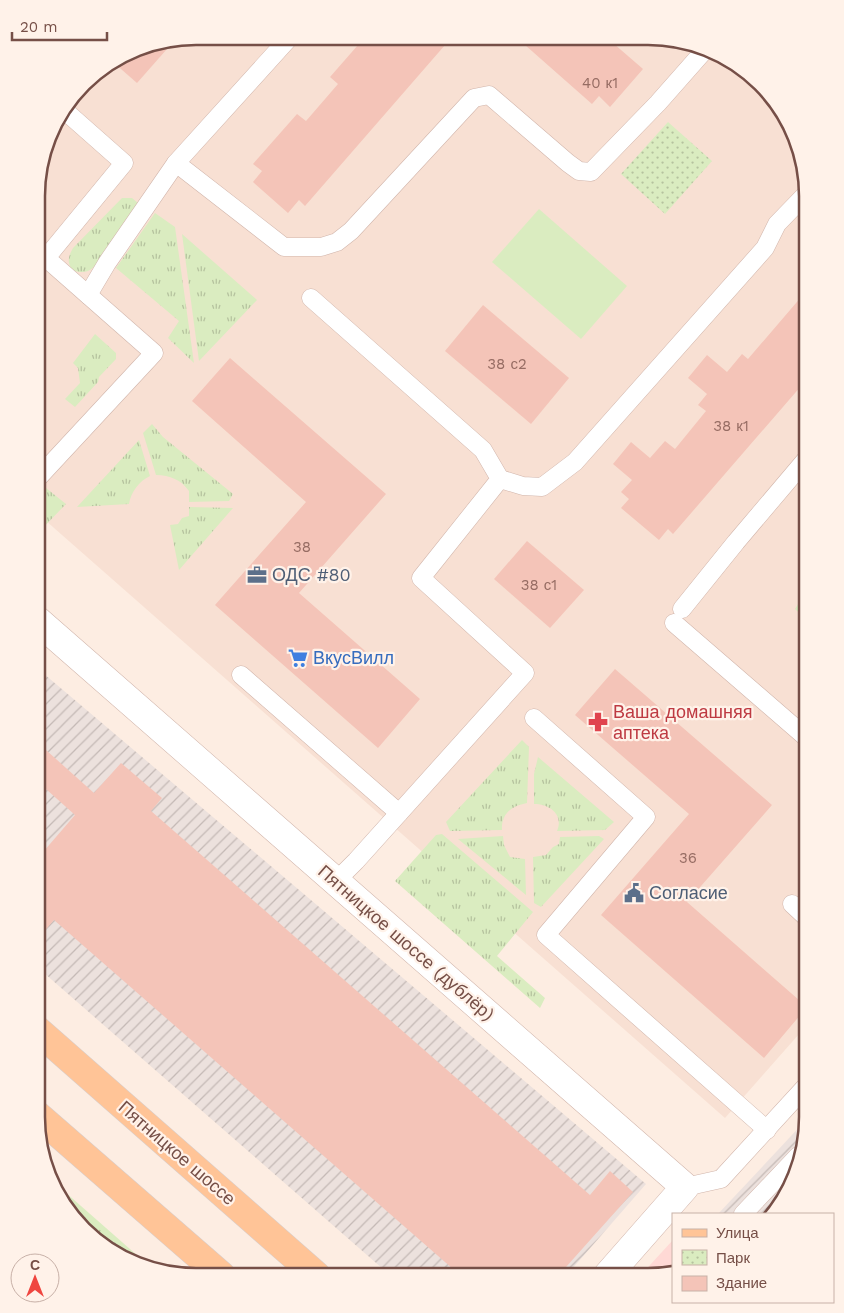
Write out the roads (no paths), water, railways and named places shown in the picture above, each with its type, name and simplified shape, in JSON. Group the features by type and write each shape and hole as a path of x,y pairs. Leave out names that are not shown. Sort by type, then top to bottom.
{"main road":[{"name":"Пятницкое шоссе","path":"45,1038 308,1268"},
{"path":"45,1122 213,1268"}],"street":[{"name":"Пятницкое шоссе (дублёр)","path":"45,627 685,1187"},
{"path":"614,1268 685,1187"}],"lane":[{"path":"88,295 106,263 176,163 282,45"},
{"path":"176,163 284,247 321,247 337,242 351,231 474,98 489,95 568,163 580,171 591,172 658,103 701,54"},
{"path":"45,470 154,353 46,258 124,163 69,114"},
{"path":"311,298 483,450 500,480 523,486 542,487 575,462 765,248 777,224 799,201"},
{"path":"799,468 736,542 678,616 799,730"},
{"path":"336,881 525,674 421,578 500,480"},
{"path":"241,675 399,813"},
{"path":"534,718 646,817 546,935 767,1130"},
{"path":"792,904 799,910"},
{"path":"685,1187 721,1179 799,1094"},
{"path":"744,1213 792,1162"}],"place":[{"name":"ОДС #80","path":"257,575"},
{"name":"ВкусВилл","path":"298,658"},
{"name":"Ваша домашняя аптека","path":"598,722"},
{"name":"Согласие","path":"634,893"}]}
